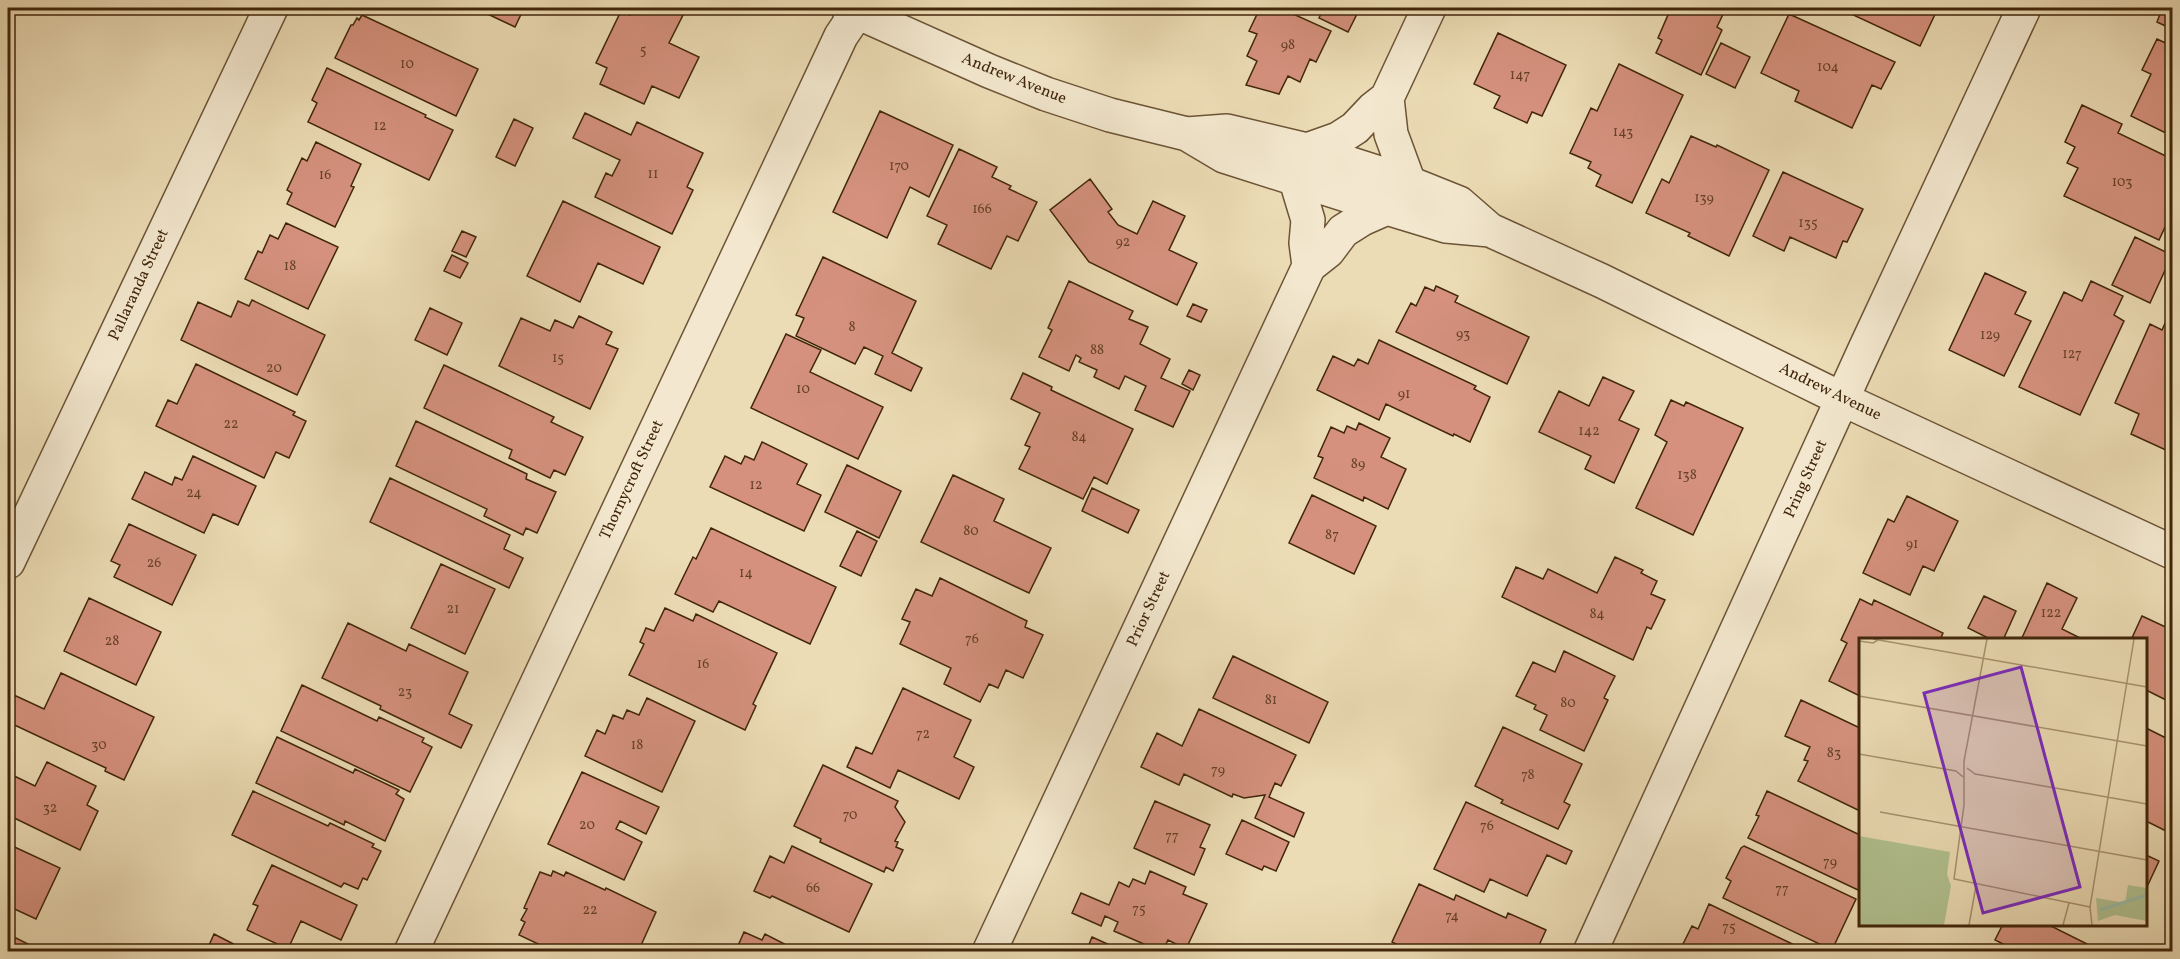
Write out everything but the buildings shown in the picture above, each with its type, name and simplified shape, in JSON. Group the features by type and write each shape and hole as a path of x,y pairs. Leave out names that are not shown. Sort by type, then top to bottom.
{"street":[{"name":"Pallaranda Street","path":"8,562 271,8"},
{"path":"1301,164 1355,128 1387,98 1429,8"},
{"name":"Pring Street","path":"1590,951 1842,399 2024,8"},
{"name":"Andrew Avenue","path":"855,9 1046,94 1110,115 1186,134 1227,131 1301,164 1387,208 1446,226 1490,230"},
{"name":"Thornycroft Street","path":"411,951 855,9"},
{"path":"1387,98 1391,134 1409,183"},
{"name":"Andrew Avenue","path":"1301,164 1409,183 1459,203 1490,230 1602,281 1842,399 2172,552"},
{"name":"Prior Street","path":"1301,164 1308,220 1306,243 1308,266"},
{"name":"Prior Street","path":"989,951 1308,266 1328,251 1343,231 1362,219 1387,208"}]}
